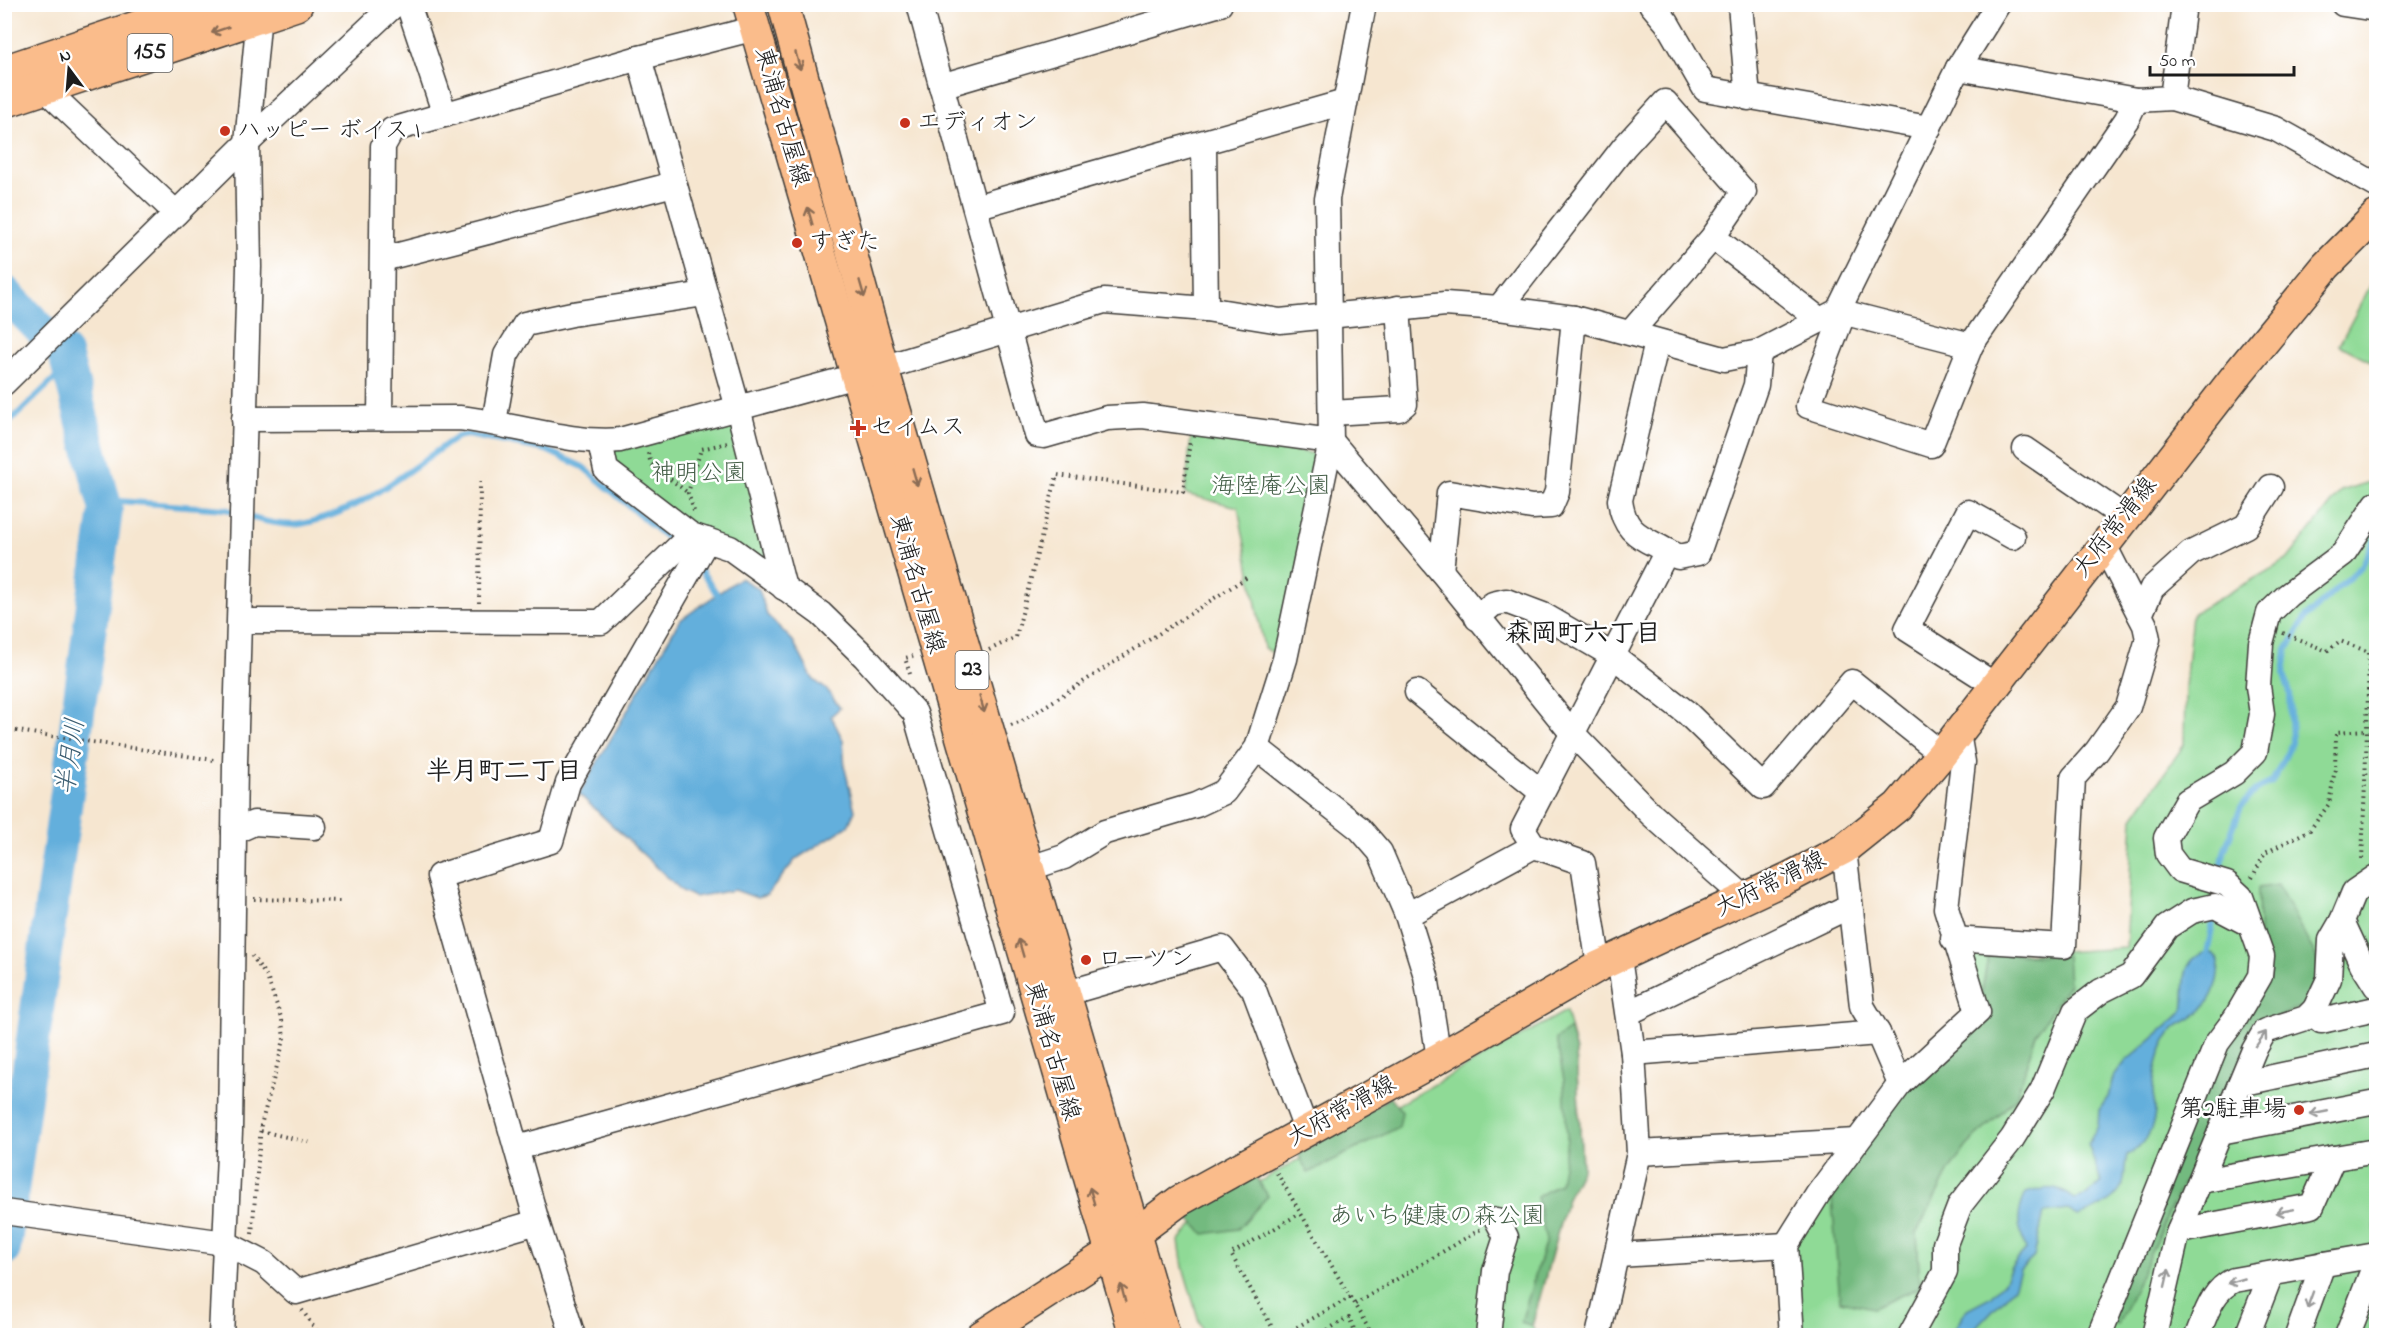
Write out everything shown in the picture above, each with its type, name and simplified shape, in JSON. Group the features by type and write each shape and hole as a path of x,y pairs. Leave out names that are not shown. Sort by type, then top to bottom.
{"highway":[{"name":"155","path":"4,72 166,11 208,4"},
{"name":"155","path":"4,101 259,11 296,4"}],"main road":[{"name":"東浦名古屋線","path":"783,4 870,372 1095,1204 1112,1251 1135,1335"},
{"name":"東浦名古屋線","path":"752,16 870,372 968,657 1165,1335"},
{"name":"大府常滑線","path":"981,1335 1112,1251 1179,1202 1609,962 1844,849 1898,806 1950,743 2239,372 2326,266 2376,216"}],"street":[{"path":"4,383 247,143 395,4"},
{"path":"408,4 445,115"},
{"path":"919,4 1037,435 1044,436 1107,418 1143,416 1331,441 1441,571 1572,733 1652,815 1745,898"},
{"path":"941,86 1220,4"},
{"path":"1030,868 1064,857 1105,832 1196,805 1224,792 1257,748 1285,659 1331,441 1327,199 1364,4"},
{"path":"1651,4 1667,23 1705,89 1929,128"},
{"path":"1740,4 1748,98"},
{"path":"1998,4 1958,68 1834,314 1808,406 1931,446 1971,345 2127,119 2136,100"},
{"path":"2172,98 2184,4"},
{"path":"2343,4 2376,9"},
{"path":"221,1335 230,1131 235,763 249,267 247,143 259,11"},
{"path":"380,417 384,146 393,130 639,58 752,16"},
{"path":"639,58 738,408 784,588"},
{"path":"1958,68 2136,100 2172,98 2276,129 2376,184"},
{"path":"44,88 176,213"},
{"path":"975,207 1345,102"},
{"path":"1499,308 1624,147 1665,102 1744,192 1713,237 1631,332"},
{"path":"1204,143 1206,309"},
{"path":"383,259 674,184"},
{"path":"1713,237 1834,314 1971,345"},
{"path":"494,422 506,355 525,324 573,314 705,294"},
{"path":"244,419 459,418 494,422 600,442 644,436 870,372 1104,301 1206,309 1280,321 1445,304 1499,308 1574,318 1724,359 1759,352 1834,314"},
{"path":"1331,414 1399,409 1405,404 1398,308"},
{"path":"1441,571 1449,493 1532,507 1551,506 1557,492 1574,318"},
{"path":"1657,342 1620,500 1622,515 1629,530 1678,557 1698,553 1756,385 1759,352"},
{"path":"517,1149 1002,1013 915,713 865,657 821,614 730,548 606,470 600,442"},
{"path":"2025,449 2124,517"},
{"path":"2140,615 2152,588 2191,553 2246,526 2252,520 2271,487"},
{"path":"2099,1335 2217,1043 2235,1019 2260,976 2262,956 2241,897 2217,881 2180,870 2168,854 2166,838 2187,801 2234,773 2255,752 2262,714 2258,686 2261,644 2264,625 2270,613 2288,595 2343,554 2376,504"},
{"path":"1995,684 1906,629 1968,512 2013,537"},
{"path":"240,621 601,622 700,530"},
{"path":"573,1335 537,1222 439,876 551,842 568,783 700,530"},
{"path":"1953,939 2064,946 2073,778 2097,751 2128,707 2148,639 2140,615 2104,545"},
{"path":"1598,1335 1618,1255 1639,1153 1633,1053 1628,1013 1609,962 1582,863 1534,846 1523,829 1540,791 1667,551"},
{"path":"1478,618 1493,604 1506,601 1543,615 1612,655 1687,713 1763,787 1852,682 1950,743 1963,762 1946,908 1953,939 1978,1012 1900,1084 1856,1141 1786,1245 1792,1335"},
{"path":"1417,692 1540,791"},
{"path":"1257,748 1360,830 1380,852 1407,915 1426,976 1439,1058"},
{"path":"234,832 254,823 315,827"},
{"path":"1407,915 1534,846"},
{"path":"1844,849 1862,1006 1878,1033 1900,1084"},
{"path":"2154,1335 2179,1231 2254,1050 2265,1031 2306,1018 2315,1009 2329,979 2331,940 2354,892 2369,868"},
{"path":"1628,1013 1850,906"},
{"path":"1910,1335 1945,1272 1945,1244 1960,1205 2012,1139 2043,1089 2075,1011 2100,991 2131,976 2167,927 2192,911 2215,906 2246,914"},
{"path":"2342,921 2361,964 2376,986"},
{"path":"1067,993 1222,948 1254,990 1307,1132"},
{"path":"2315,1009 2321,1021 2376,1009"},
{"path":"1633,1053 1878,1033"},
{"path":"2240,1083 2376,1055"},
{"path":"2220,1132 2376,1101"},
{"path":"1639,1153 1856,1141"},
{"path":"2200,1181 2376,1150"},
{"path":"2179,1231 2312,1206 2333,1158"},
{"path":"4,1212 225,1243 264,1263 296,1292 537,1222"},
{"path":"1488,1335 1495,1271 1506,1237 1497,1220"},
{"path":"1618,1255 1786,1245"},
{"path":"2197,1335 2222,1286 2234,1280 2376,1255"},
{"path":"2347,1335 2376,1262"},
{"path":"2297,1335 2323,1264"},
{"path":"2247,1335 2271,1274"}],"path":[{"path":"968,657 1001,646 1016,637 1056,475 1183,492 1192,422"},
{"path":"644,436 651,464 688,493"},
{"path":"700,530 688,493 701,449 746,439"},
{"path":"474,622 479,604 480,481"},
{"path":"991,733 1022,721 1249,576"},
{"path":"2282,633 2327,651 2340,641 2369,652 2367,730 2369,868"},
{"path":"4,729 235,763"},
{"path":"2246,914 2252,877 2265,853 2310,830 2329,804 2335,769 2336,732 2367,730"},
{"path":"234,901 343,901"},
{"path":"232,941 257,959 267,977 282,1020 284,1040 261,1131 251,1228 254,1240"},
{"path":"261,1131 312,1143"},
{"path":"1267,1154 1299,1214 1373,1335"},
{"path":"1299,1214 1231,1254 1279,1335 1351,1297"},
{"path":"1355,1305 1497,1220"},
{"path":"296,1292 302,1310 320,1335"},
{"path":"1317,1335 1325,1334 1349,1317 1357,1335"}],"green space":[{"path":"2376,275 2376,364 2339,345"},
{"name":"神明公園","path":"738,408 784,588 606,470 600,442"},
{"name":"海陸庵公園","path":"1191,436 1316,454 1285,659 1264,648 1238,507 1185,494"},
{"path":"2376,480 2376,1335 1792,1335 1786,1245 1978,1012 1953,939 2029,954 2126,948 2133,818 2184,745 2185,687 2192,614 2287,560 2341,491"},
{"path":"2278,885 2323,970 2306,1006 2267,1020 2196,1176 2182,1184 2118,1325 2106,1318 2217,1043 2260,976 2258,888"},
{"path":"1989,952 2038,956 2067,955 2069,984 2036,1034 2016,1098 1967,1146 1949,1171 1917,1232 1920,1287 1873,1308 1840,1301 1831,1186 1900,1084 1978,1012"},
{"name":"あいち健康の森公園","path":"1566,1011 1576,1052 1582,1168 1567,1198 1532,1326 1536,1335 1203,1335 1183,1267 1179,1241 1203,1213"},
{"path":"1570,1029 1576,1052 1582,1168 1567,1198 1532,1326 1521,1322 1546,1240 1537,1197 1560,1183 1567,1139 1564,1080 1556,1039"},
{"path":"1390,1097 1402,1112 1399,1127 1308,1173 1298,1154"},
{"path":"1254,1174 1268,1196 1238,1229 1204,1234 1185,1215"}],"water":[{"path":"740,578 759,589 767,615 793,641 813,679 828,691 840,708 831,716 843,740 845,769 855,811 848,826 796,859 767,895 757,898 735,890 694,897 682,891 579,794 679,621"},
{"path":"2206,952 2214,954 2219,961 2218,977 2213,992 2200,1012 2176,1027 2165,1042 2154,1081 2155,1109 2152,1126 2143,1143 2127,1155 2122,1186 2106,1203 2078,1216 2068,1210 2044,1213 2034,1257 2020,1270 2014,1288 1969,1335 1951,1335 1967,1309 1990,1297 2004,1282 2011,1267 2026,1250 2019,1215 2026,1193 2051,1188 2063,1191 2075,1199 2087,1195 2101,1182 2088,1144 2098,1126 2099,1110 2108,1097 2113,1078 2125,1062 2183,1012 2187,969 2197,956"}],"waterway":[{"name":"半月川","path":"4,292 65,354 106,510 4,1249"},
{"path":"4,427 68,366"},
{"path":"246,516 287,525 322,519 363,501 457,437 467,435 546,450 583,467 675,545"},
{"path":"105,500 225,509 237,513"},
{"path":"2220,877 2224,852 2241,807 2256,790 2272,782 2292,743 2290,693 2284,675 2287,650 2306,617 2362,566 2376,537"},
{"path":"698,566 721,600"},
{"path":"2206,960 2215,911"}],"place":[{"name":"エディオン","path":"905,123"},
{"name":"ハッピー ボイス I","path":"225,131"},
{"name":"すぎた","path":"797,243"},
{"name":"セイムス","path":"858,428"},
{"name":"ローソン","path":"1086,960"},
{"name":"第2駐車場","path":"2299,1110"}],"district":[{"name":"森岡町六丁目","path":"1583,635"},
{"name":"半月町二丁目","path":"504,773"}]}
